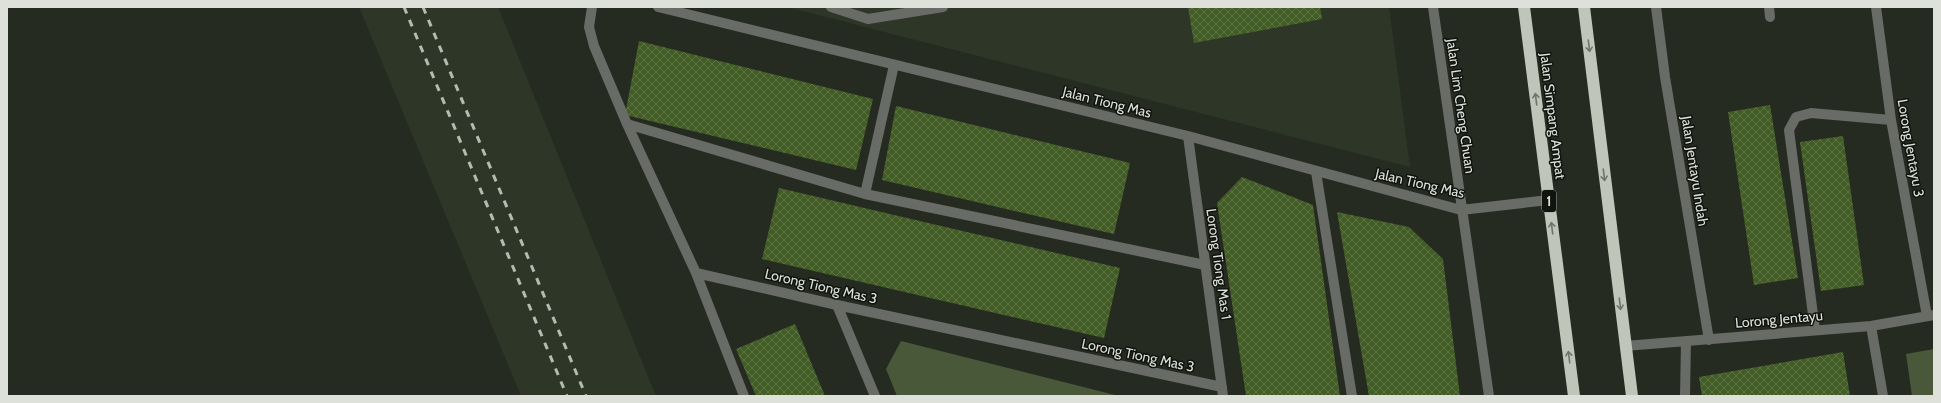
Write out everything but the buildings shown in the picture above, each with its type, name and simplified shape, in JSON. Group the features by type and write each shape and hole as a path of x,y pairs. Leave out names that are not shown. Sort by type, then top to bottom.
{"highway":[{"name":"Jalan Simpang Ampat","path":"1524,7 1574,396"},
{"path":"1584,7 1632,396"}],"street":[{"path":"592,7 589,27 594,46 627,124 696,273 744,396"},
{"name":"Jalan Tiong Mas","path":"658,7 1188,136 1316,172 1461,210 1549,200"},
{"path":"831,7 868,19 943,7"},
{"name":"Jalan Lim Cheng Chuan","path":"1433,7 1488,396"},
{"name":"Jalan Jentayu Indah","path":"1656,7 1665,77 1709,340"},
{"name":"Lorong Jentayu 3","path":"1876,7 1891,120 1931,315"},
{"path":"865,194 894,65"},
{"path":"1815,330 1789,130 1796,117 1810,113 1891,120"},
{"path":"627,124 865,194 1205,265"},
{"name":"Lorong Tiong Mas 1","path":"1188,136 1222,392"},
{"path":"1316,172 1352,396"},
{"name":"Lorong Tiong Mas 3","path":"696,273 1222,392"},
{"path":"837,305 875,396"},
{"name":"Lorong Jentayu","path":"1625,346 1871,326 1931,315"},
{"path":"1871,326 1882,396"},
{"path":"1685,396 1686,341"}],"shaded area":[{"path":"359,7 498,7 656,396 521,396"},
{"path":"787,7 1389,7 1410,167"}],"green space":[{"path":"901,341 1119,396 897,396 886,369"},
{"path":"1934,349 1934,396 1912,396 1906,354"}],"railway":[{"path":"404,7 567,396"},
{"path":"423,7 586,396"}]}
